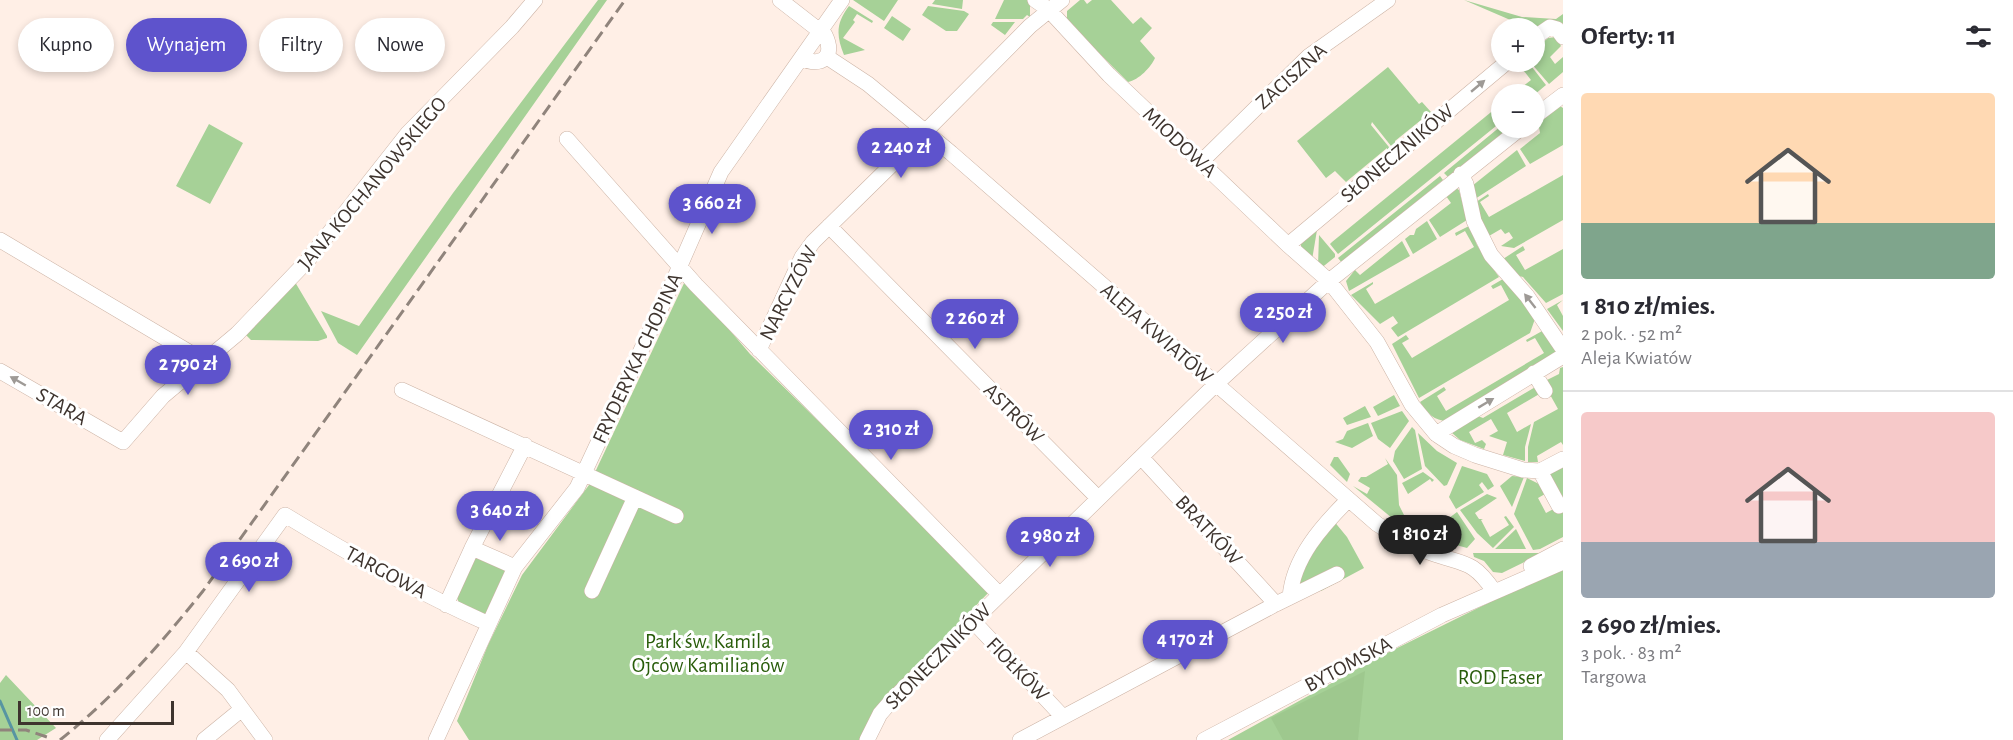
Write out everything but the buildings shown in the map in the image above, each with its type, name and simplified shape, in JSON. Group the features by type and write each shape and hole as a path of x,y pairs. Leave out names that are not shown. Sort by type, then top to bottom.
{"street":[{"name":"JANA KOCHANOWSKIEGO","path":"123,442 164,396 237,334 308,260 408,133 512,27 535,0"},
{"path":"780,0 825,35 829,42 827,57 817,63 801,58"},
{"name":"FRYDERYKA CHOPINA","path":"436,740 515,567 577,488 721,172 842,0"},
{"name":"MIODOWA","path":"1035,0 1048,9 1108,75 1329,281"},
{"name":"NARCYZÓW","path":"759,350 802,257 813,242 1048,9 1062,0"},
{"name":"ZACISZNA","path":"1202,161 1309,56 1388,0"},
{"path":"1545,30 1550,27 1557,29 1563,37"},
{"name":"ALEJA KWIATÓW","path":"827,57 868,84 926,132 1377,524 1406,543 1432,554 1462,561 1475,568 1494,591"},
{"name":"SŁONECZNIKÓW","path":"1288,245 1495,72"},
{"path":"1545,109 1563,95"},
{"name":"SŁONECZNIKÓW","path":"867,740 880,714 893,699 1216,384 1329,281 1508,138"},
{"path":"567,140 679,267 999,594"},
{"path":"1461,174 1466,184 1474,221 1491,255 1527,296 1563,349"},
{"name":"ASTRÓW","path":"829,226 1098,498"},
{"path":"0,240 204,361"},
{"path":"1329,281 1377,342 1412,405 1436,434 1454,446 1483,458 1523,470 1540,471 1563,459"},
{"path":"1436,434 1563,356"},
{"name":"STARA","path":"0,371 123,442"},
{"path":"1534,373 1545,391"},
{"path":"402,390 676,516"},
{"path":"446,605 472,548 525,446"},
{"name":"BRATKÓW","path":"1141,457 1283,600"},
{"path":"1540,471 1559,506"},
{"path":"592,591 635,496"},
{"path":"1283,600 1311,541 1348,500"},
{"name":"TARGOWA","path":"186,652 285,515 366,564 489,624"},
{"path":"472,548 515,567"},
{"name":"BYTOMSKA","path":"1494,591 1510,578 1563,549"},
{"name":"BYTOMSKA","path":"1204,740 1363,656 1494,591 1563,562"},
{"name":"FIOŁKÓW","path":"1020,740 1283,600 1337,574"},
{"name":"FIOŁKÓW","path":"973,621 1064,717"},
{"path":"107,740 186,652 228,690 264,740"},
{"path":"204,740 242,709"}],"green space":[{"path":"598,0 607,0 357,355 338,343 321,311 359,326 453,193"},
{"path":"853,0 898,0 884,21"},
{"path":"935,0 963,0 962,9 932,4"},
{"path":"1004,0 1027,0 1030,2 1030,17 1027,15 1023,19 995,19"},
{"path":"1080,0 1084,0 1087,4 1092,0 1111,0 1133,24 1141,17 1152,28 1140,41 1155,58 1148,69 1128,82 1070,24 1067,20 1067,11"},
{"path":"1464,0 1522,17 1539,18 1506,18"},
{"path":"849,6 873,21 872,23 857,14 853,20 855,22 843,38 865,50 844,55 839,29"},
{"path":"928,6 964,11 969,14 957,31 946,31 922,15"},
{"path":"1563,14 1563,23 1545,29 1545,18 1556,19"},
{"path":"892,16 911,29 903,41 884,28"},
{"path":"993,22 1015,22 1005,35 991,25"},
{"path":"1556,37 1561,46 1550,57 1555,64 1563,57 1563,72 1549,84 1539,72 1545,72 1545,41"},
{"path":"1388,67 1419,104 1422,102 1431,112 1395,141 1395,151 1372,122 1371,125 1393,152 1388,157 1387,148 1346,182 1335,171 1326,178 1297,141"},
{"path":"1525,72 1536,72 1546,85 1526,84 1531,80"},
{"path":"1556,107 1563,108 1563,145 1530,164 1520,149 1534,138 1545,138 1545,116"},
{"path":"1491,112 1491,130 1338,254 1330,244"},
{"path":"209,124 243,143 210,204 176,186"},
{"path":"1491,134 1491,138 1497,138 1448,177 1444,173"},
{"path":"1517,150 1526,166 1475,199 1472,186"},
{"path":"1563,175 1563,220 1514,248 1501,246 1513,238 1509,232 1505,234 1501,229 1489,236 1479,218 1476,202 1488,194 1489,196 1480,202 1489,217"},
{"path":"1440,176 1443,180 1342,263 1338,258"},
{"path":"1456,188 1459,190 1467,220 1440,237 1429,220 1451,203 1446,196"},
{"path":"1427,221 1437,239 1413,254 1405,239 1414,235 1416,229"},
{"path":"1318,224 1312,260 1301,248 1301,243"},
{"path":"1469,226 1477,245 1499,277 1398,337 1391,328 1398,323 1393,316 1380,324 1351,295 1373,282 1366,289 1375,304 1474,247 1465,231 1456,236 1455,233"},
{"path":"1319,235 1335,254 1335,257 1320,269 1318,266"},
{"path":"1402,241 1410,256 1349,291 1346,281 1355,270 1360,275"},
{"path":"1523,246 1525,250 1516,255 1525,270 1563,249 1563,294 1546,303 1523,277 1515,275 1503,259"},
{"name":"Park św. Kamila Ojców Kamilianów","path":"686,279 750,354 991,590 878,707 863,740 469,740 457,721 488,645 522,575 589,485"},
{"path":"1503,279 1536,316 1530,333 1419,398 1392,344 1406,335 1409,339 1402,343 1412,358 1509,300 1501,285 1493,289 1491,286"},
{"path":"295,282 327,338 318,341 251,340 245,334"},
{"path":"1563,300 1557,305 1563,316 1563,331 1547,309"},
{"path":"1544,330 1556,347 1556,354 1448,421 1439,420 1425,410 1420,402 1444,387 1446,390 1437,396 1446,411 1544,353 1535,338 1527,342 1526,340"},
{"path":"1563,367 1563,445 1561,442 1537,456 1538,462 1528,462 1528,447 1534,422 1558,409 1543,382 1559,374 1560,368"},
{"path":"1537,386 1541,393 1507,413 1517,432 1531,424 1525,447 1525,461 1503,455 1507,442 1489,436 1498,431 1491,419 1469,432 1475,443 1482,440 1486,444 1484,449 1460,440 1451,432 1475,415 1483,418"},
{"path":"1394,395 1400,406 1378,416 1373,407"},
{"path":"1365,406 1371,417 1347,425 1343,418"},
{"path":"1402,411 1409,421 1390,448 1378,439 1371,423"},
{"path":"1368,423 1373,436 1352,448 1335,442 1343,439 1347,431"},
{"path":"1412,427 1415,430 1422,469 1404,479 1393,461 1395,451"},
{"path":"1418,433 1437,451 1457,463 1447,485 1444,486 1425,466"},
{"path":"1334,457 1338,457 1350,474 1347,482 1330,465"},
{"path":"1385,458 1397,475 1399,505 1407,521 1403,527 1353,486 1367,494 1370,488 1358,481 1361,477 1366,477 1388,464"},
{"path":"1462,466 1487,474 1494,486 1488,490 1482,482 1479,485 1484,492 1456,509 1449,497"},
{"path":"1563,467 1563,537 1540,549 1533,550 1514,514 1527,478 1539,484 1545,494 1538,498 1546,513 1561,505 1547,476"},
{"path":"1423,472 1434,480 1432,482 1430,479 1408,494 1402,483"},
{"path":"1512,476 1524,477 1512,507 1500,486"},
{"path":"1487,494 1497,498 1475,513 1479,519 1483,519 1481,520 1490,537 1509,525 1504,517 1506,516 1514,527 1493,548 1477,533 1460,510"},
{"path":"1457,512 1475,539 1467,548 1438,540 1445,521"},
{"path":"1333,520 1347,537 1364,568 1321,591 1295,592 1301,566"},
{"path":"1417,520 1442,520 1435,538 1428,536"},
{"path":"1516,529 1526,549 1495,549"},
{"path":"1563,541 1502,573 1493,572 1484,561 1474,557 1473,553 1540,553"},
{"path":"471,555 504,567 507,572 486,615 465,607 457,598 457,592"},
{"name":"ROD Faser","path":"1563,566 1563,740 1228,740 1377,658"},
{"path":"1365,671 1358,740 1283,740 1271,718"},
{"path":"6,675 56,728 37,740 0,740 0,683"}],"waterway":[{"path":"0,701 17,740"}],"railway":[{"path":"60,740 136,670 203,591 625,0"},
{"path":"0,730 26,730 47,737"}]}
